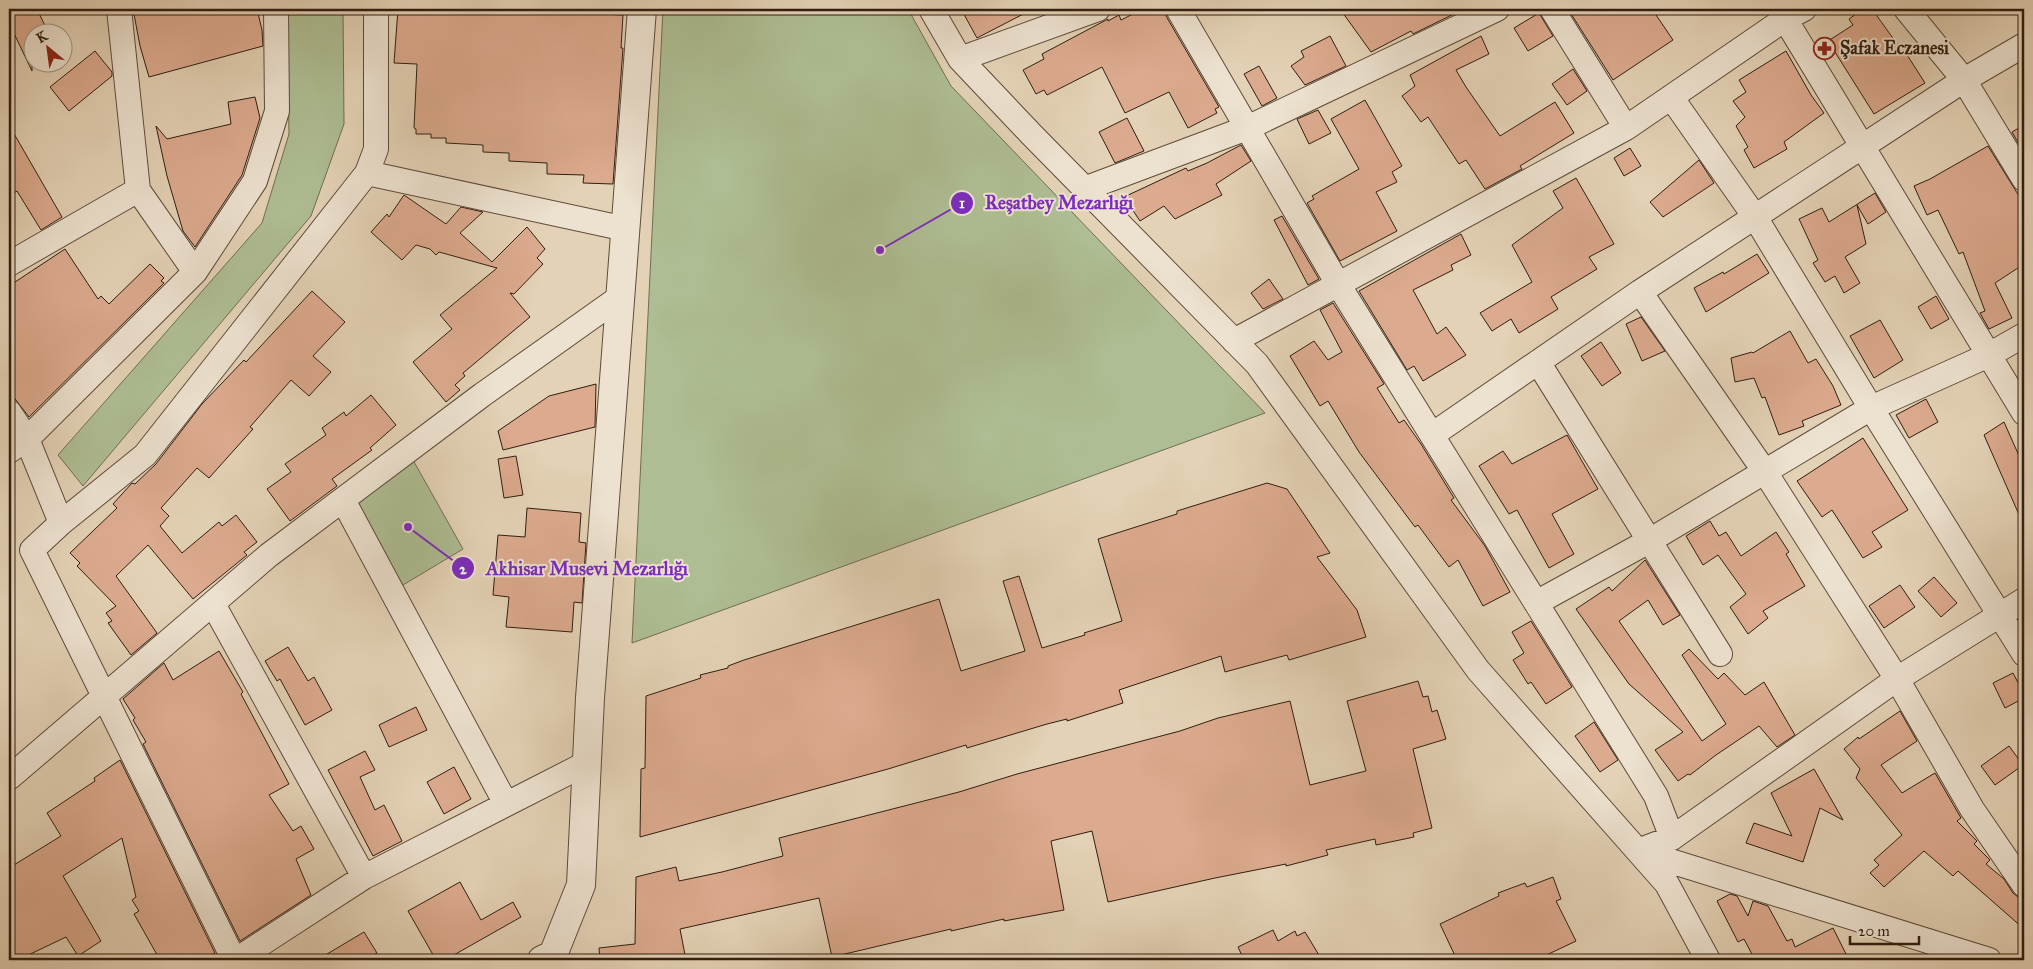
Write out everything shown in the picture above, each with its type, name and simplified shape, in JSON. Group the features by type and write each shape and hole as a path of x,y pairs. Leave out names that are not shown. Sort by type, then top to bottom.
{"street":[{"path":"119,9 138,190 195,272"},
{"path":"18,445 195,272 255,180 277,111 276,9"},
{"path":"376,9 376,149 367,173 145,455 61,523 32,550 235,960 364,877 587,763"},
{"path":"542,960 553,955 581,885 590,698 642,9"},
{"path":"931,9 960,58 1084,189 1257,364 1478,670 1667,884 1708,960"},
{"path":"960,58 1098,9"},
{"path":"1178,9 1338,284 1656,796 1672,838"},
{"path":"1084,189 1247,128 1497,9"},
{"path":"1552,9 1626,128"},
{"path":"1906,9 1964,80 2024,179"},
{"path":"1234,341 1626,128 1789,12 1863,147 2024,413"},
{"path":"1432,436 1640,292 1964,80 2024,45"},
{"path":"1671,97 1755,217 2024,654"},
{"path":"367,173 626,229"},
{"path":"9,264 138,190"},
{"path":"1640,292 1765,472 1897,679 1972,809 2024,885"},
{"path":"9,778 269,555 482,395 620,297"},
{"path":"1536,604 1649,541 1871,408 1989,355 2024,335"},
{"path":"1538,362 1720,654"},
{"path":"9,412 18,445 61,523"},
{"path":"342,500 506,804"},
{"path":"1638,851 1672,838 1897,679 2024,600"},
{"path":"213,604 364,877"},
{"path":"1638,851 1989,960"}],"green space":[{"path":"287,9 343,9 344,124 311,216 83,486 58,455 262,223 289,134"},
{"path":"663,9 908,9 951,86 1265,413 632,643"},
{"path":"413,460 463,549 403,585 352,505"}],"building":[{"path":"9,9 37,9 43,22 22,22 22,50 9,23"},
{"path":"133,9 257,9 262,30 263,46 149,77 140,46"},
{"path":"398,9 491,9 623,15 621,48 623,48 613,184 583,183 584,175 547,174 547,163 509,161 509,153 483,152 483,145 446,143 446,138 431,138 431,134 416,134 416,129 414,128 417,64 394,63"},
{"path":"961,9 1033,9 977,38"},
{"path":"1143,9 1164,9 1166,16 1219,107 1215,109 1217,113 1188,128 1169,92 1125,113 1102,67 1047,95 1044,90 1036,94 1023,70 1044,59 1042,54 1108,19 1108,21 1119,15 1121,20"},
{"path":"1340,9 1464,9 1413,34 1411,31 1371,52"},
{"path":"1568,9 1652,9 1673,40 1613,80"},
{"path":"1863,9 1872,9 1900,48 1902,47 1925,83 1874,114 1828,41 1853,25 1849,19"},
{"path":"1539,13 1553,36 1528,51 1514,28"},
{"path":"1330,36 1346,66 1305,85 1291,66 1304,57 1301,51"},
{"path":"1481,36 1489,54 1456,70 1500,136 1555,102 1574,133 1520,166 1522,169 1485,189 1466,160 1459,164 1428,117 1421,122 1402,96 1415,86 1410,75"},
{"path":"95,51 112,72 112,76 69,111 50,87 69,72 72,72 72,69"},
{"path":"1786,51 1811,95 1824,113 1784,142 1787,149 1754,168 1744,150 1748,147 1736,126 1745,117 1733,101 1746,92 1739,80"},
{"path":"1259,66 1277,98 1262,106 1244,74"},
{"path":"1573,69 1587,91 1567,105 1552,84"},
{"path":"255,97 260,118 242,175 195,247 183,231 167,176 156,126 167,139 231,124 228,102"},
{"path":"1365,100 1402,166 1392,172 1397,182 1376,192 1397,231 1340,261 1307,203 1314,199 1312,196 1359,169 1331,119"},
{"path":"1318,110 1331,133 1309,144 1297,119"},
{"path":"1127,118 1144,151 1115,163 1099,132"},
{"path":"9,125 62,217 41,230 17,191 9,196"},
{"path":"2024,125 2024,153 2012,132"},
{"path":"1241,145 1251,161 1216,184 1222,195 1175,219 1164,206 1140,221 1124,197 1186,168 1188,171 1207,163"},
{"path":"1988,146 2024,204 2024,264 1995,283 2012,318 1989,329 1980,313 1985,311 1963,252 1959,254 1938,210 1927,215 1914,186"},
{"path":"1630,148 1641,166 1624,176 1614,158"},
{"path":"1699,160 1714,183 1663,217 1650,202"},
{"path":"1576,178 1614,244 1589,257 1597,269 1551,297 1558,309 1519,333 1511,319 1492,331 1480,313 1532,282 1512,245 1563,208 1553,191"},
{"path":"1875,193 1886,212 1868,224 1857,205 1866,244 1845,257 1860,283 1844,293 1835,276 1825,282 1813,263 1818,260 1799,219 1822,208 1829,222"},
{"path":"404,195 446,224 461,207 483,212 460,233 492,262 527,227 545,249 537,258 543,264 514,294 510,293 530,317 463,373 465,376 455,385 460,390 446,402 413,362 452,329 440,315 497,268 439,252 436,255 430,249 416,245 402,260 371,232 387,214 389,217"},
{"path":"1282,216 1319,279 1308,285 1274,220"},
{"path":"1461,234 1471,255 1451,265 1453,270 1413,290 1437,334 1446,327 1466,355 1423,381 1414,366 1407,370 1359,291"},
{"path":"65,249 98,299 101,296 109,304 150,264 164,278 161,281 164,283 29,417 9,391 9,286"},
{"path":"1757,254 1769,273 1706,312 1694,288 1723,272 1724,274"},
{"path":"1269,279 1283,299 1263,309 1251,293"},
{"path":"312,291 345,322 313,356 331,372 309,396 291,380 250,427 253,429 209,478 197,468 161,508 169,516 160,526 182,553 219,522 222,526 236,515 257,542 244,552 247,555 193,599 148,545 116,576 157,633 131,655 108,623 112,621 106,613 116,606 77,566 80,563 70,553 117,508 113,504 132,483 135,484 156,464 202,404 244,360 246,362"},
{"path":"1936,296 1949,319 1931,329 1918,307"},
{"path":"1333,303 1384,384 1377,388 1399,423 1404,420 1421,444 1454,498 1451,500 1485,546 1510,592 1483,606 1458,560 1449,567 1418,525 1415,527 1359,452 1328,401 1320,406 1290,356 1314,341 1328,360 1342,352 1320,310"},
{"path":"1641,317 1665,351 1642,361 1626,324"},
{"path":"1880,320 1903,360 1874,378 1850,336"},
{"path":"1790,331 1808,363 1816,359 1833,386 1841,405 1802,421 1804,426 1779,435 1765,397 1762,398 1754,378 1735,382 1731,358 1753,353"},
{"path":"1601,342 1621,373 1602,386 1581,356"},
{"path":"596,384 595,427 503,450 498,431 549,396"},
{"path":"371,395 396,425 370,448 372,450 332,479 337,486 290,521 267,489 291,472 285,464 326,435 322,428 344,412 346,416"},
{"path":"1926,399 1938,422 1909,438 1896,415"},
{"path":"2004,422 2024,467 2024,526 1984,435"},
{"path":"1567,435 1598,489 1552,514 1574,554 1549,568 1517,510 1509,514 1479,466 1503,451 1512,464"},
{"path":"1863,438 1908,510 1872,532 1882,547 1863,558 1832,510 1822,517 1797,481"},
{"path":"516,456 523,495 504,498 498,459"},
{"path":"1267,483 1287,489 1330,553 1317,557 1357,610 1366,637 1289,660 1287,655 1225,672 1221,656 1119,690 1123,703 1067,721 1067,719 1047,724 967,748 966,745 888,769 640,837 641,769 645,768 646,696 701,678 700,675 728,668 728,666 744,660 939,599 961,671 1025,651 1003,581 1019,576 1042,648 1085,635 1084,633 1122,621 1098,539 1177,514 1177,511"},
{"path":"527,508 581,513 579,542 586,543 582,603 574,602 572,632 506,627 509,597 493,595 498,535 525,537"},
{"path":"1710,521 1719,536 1726,532 1741,556 1776,532 1789,552 1786,554 1805,586 1763,611 1768,618 1748,634 1730,607 1746,594 1718,555 1703,565 1686,536"},
{"path":"1645,560 1680,615 1663,625 1648,600 1619,621 1702,741 1726,724 1682,655 1689,649 1718,679 1724,673 1745,695 1764,682 1795,735 1777,747 1759,726 1690,775 1688,774 1678,781 1655,750 1683,732 1629,684 1576,609 1609,587 1612,591"},
{"path":"1934,577 1957,603 1941,617 1918,591"},
{"path":"1900,585 1915,607 1884,628 1869,606"},
{"path":"1531,621 1572,687 1546,704 1531,682 1528,684 1513,660 1524,653 1512,632"},
{"path":"288,647 308,681 314,677 332,710 305,725 280,679 277,681 265,661"},
{"path":"219,651 243,692 241,694 289,784 269,795 293,831 301,826 314,849 296,859 311,895 240,941 143,744 146,742 133,720 135,718 123,699 164,663 173,680"},
{"path":"2013,673 2024,694 2024,698 2005,708 1993,683"},
{"path":"1418,681 1423,697 1428,696 1432,712 1437,710 1446,739 1413,749 1432,828 1413,833 1414,837 1376,845 1375,839 1326,850 1328,855 1286,866 1286,864 1215,878 1108,902 1092,831 1051,841 1064,910 1004,921 1004,919 951,931 951,929 832,957 819,898 680,929 686,960 600,960 599,948 635,944 636,877 676,867 679,881 783,856 779,838 959,792 1017,774 1180,731 1218,718 1290,701 1310,785 1366,771 1347,701"},
{"path":"416,707 427,730 389,747 379,725"},
{"path":"1900,711 1917,741 1881,765 1902,793 1935,773 1961,818 1957,821 1977,841 1974,844 1990,860 1986,864 2004,879 2013,893 2024,899 2024,929 1958,871 1953,876 1924,851 1884,887 1870,873 1879,865 1874,860 1902,835 1856,778 1860,769 1844,749 1858,737 1859,739"},
{"path":"1594,722 1618,760 1600,772 1575,736"},
{"path":"2009,746 2023,765 1995,785 1981,766"},
{"path":"365,751 375,770 360,777 375,810 384,805 402,841 373,856 328,770"},
{"path":"120,760 215,953 200,960 160,960 134,914 139,911 132,900 136,897 122,838 63,876 101,941 78,956 66,937 18,960 14,960 9,950 9,868 61,836 47,813 95,781 94,778"},
{"path":"454,767 471,799 444,814 427,782"},
{"path":"1814,769 1843,820 1820,808 1803,862 1746,843 1754,823 1792,836 1771,793"},
{"path":"1553,877 1561,899 1556,901 1576,941 1536,960 1457,960 1440,924 1499,896 1498,893 1525,883 1527,887"},
{"path":"460,882 481,920 513,902 521,917 445,960 436,960 408,911"},
{"path":"1730,894 1737,896 1748,916 1753,901 1768,906 1787,941 1792,939 1795,947 1833,928 1849,960 1750,960 1754,958 1744,939 1738,942 1717,901"},
{"path":"1273,930 1278,941 1295,931 1297,936 1305,932 1322,960 1244,960 1238,947"},
{"path":"364,932 377,953 375,954 379,960 317,960"}],"place":[{"name":"Şafak Eczanesi","path":"1824,48"},
{"name":"Reşatbey Mezarlığı","path":"880,250"},
{"name":"Akhisar Musevi Mezarlığı","path":"408,527"}]}
